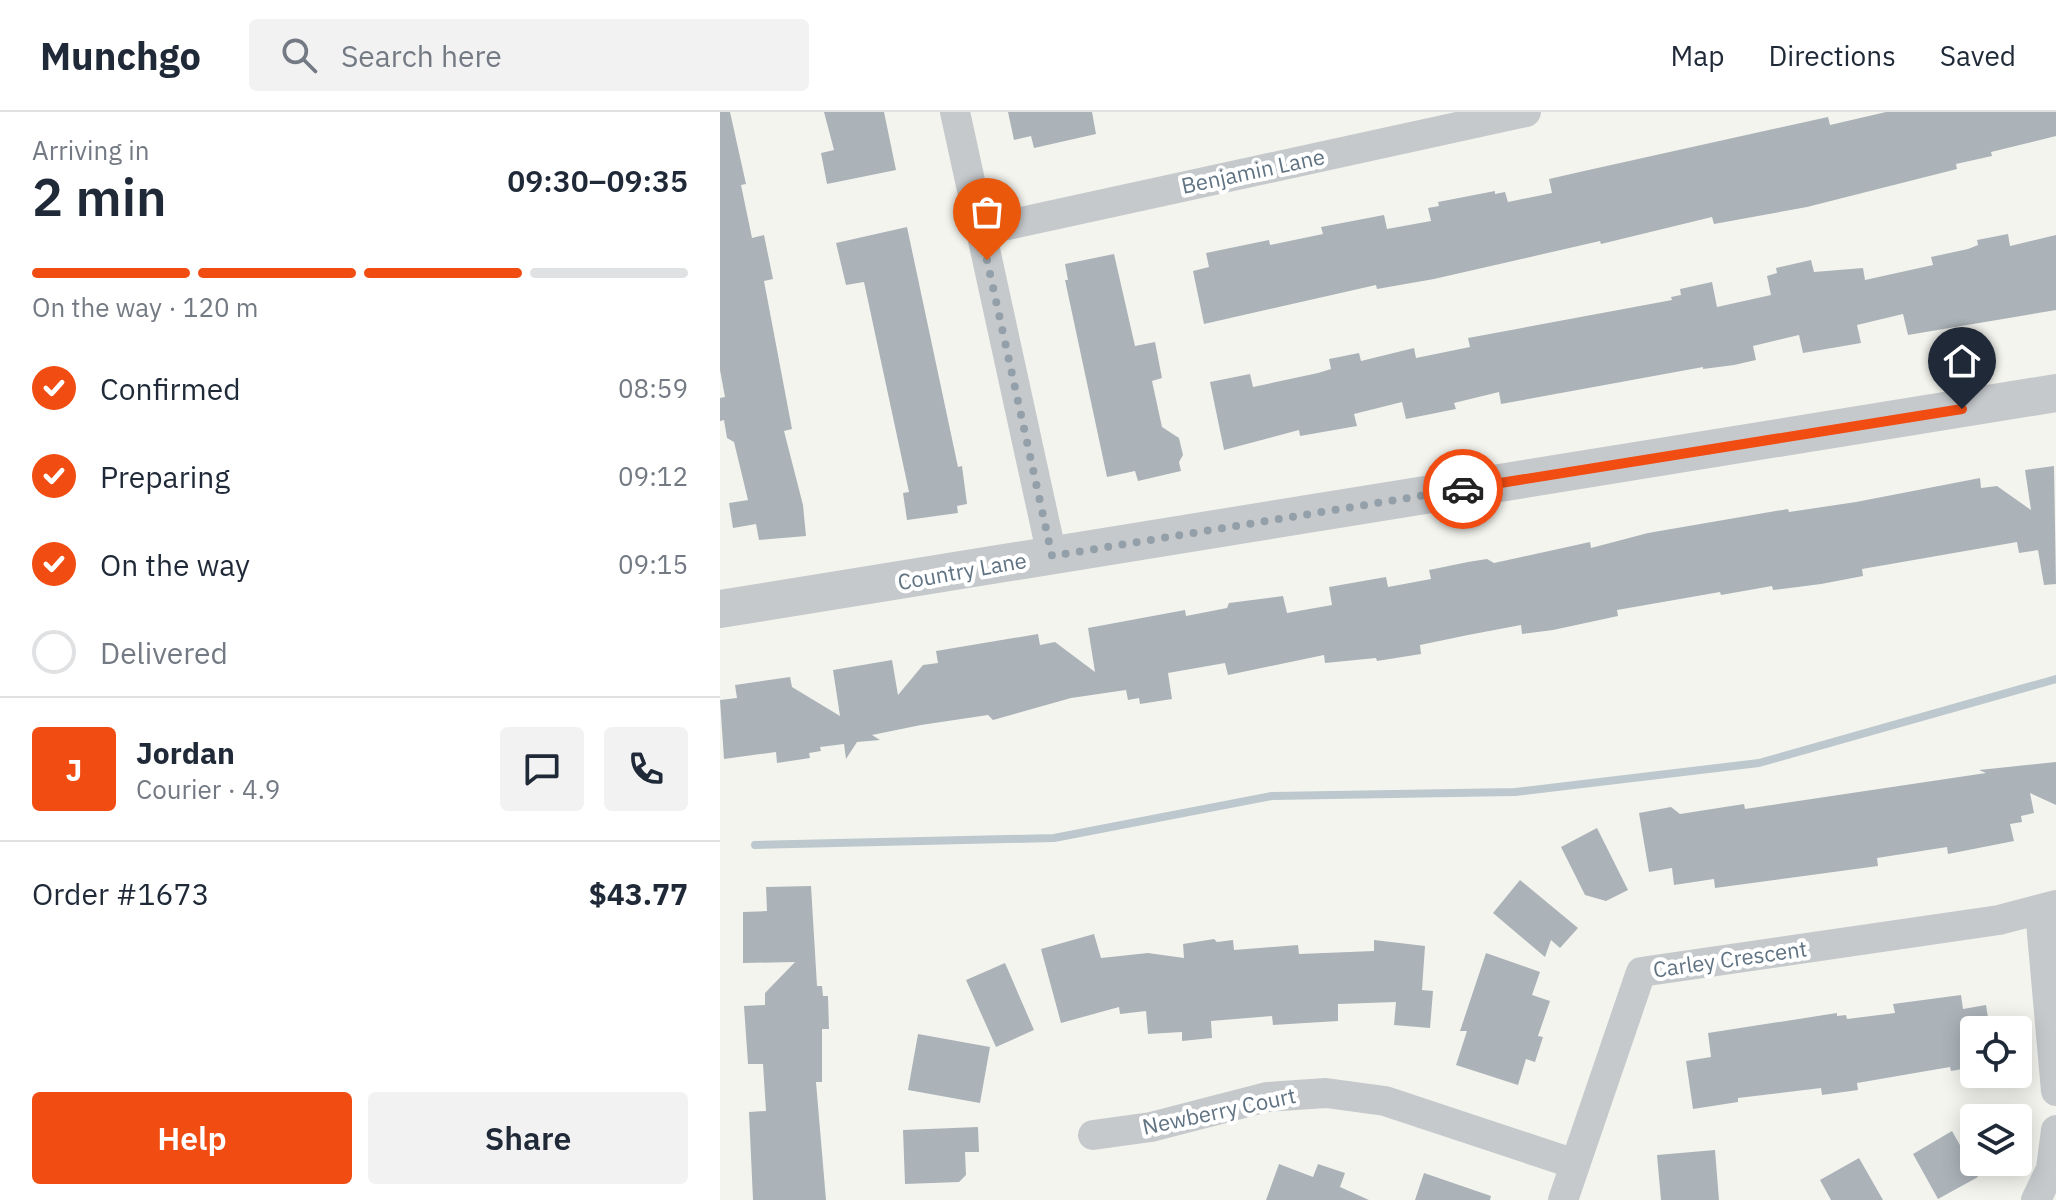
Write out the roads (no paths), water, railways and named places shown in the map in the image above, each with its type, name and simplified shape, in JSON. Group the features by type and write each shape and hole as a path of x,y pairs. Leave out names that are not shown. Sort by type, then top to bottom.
{"street":[{"path":"955,112 1052,556"},
{"name":"Benjamin Lane","path":"980,231 1526,112"},
{"name":"Country Lane","path":"720,609 2056,393"},
{"path":"2048,908 2056,1091"},
{"name":"Carley Crescent","path":"1563,1200 1641,972 1999,920 2048,908"},
{"name":"Newberry Court","path":"1093,1135 1151,1127 1267,1097 1326,1093 1385,1101 1575,1164"},
{"path":"2036,1200 2051,1169 2056,1130"}],"waterway":[{"path":"755,845 1054,838 1272,796 1515,792 1759,763 2056,679"}]}
